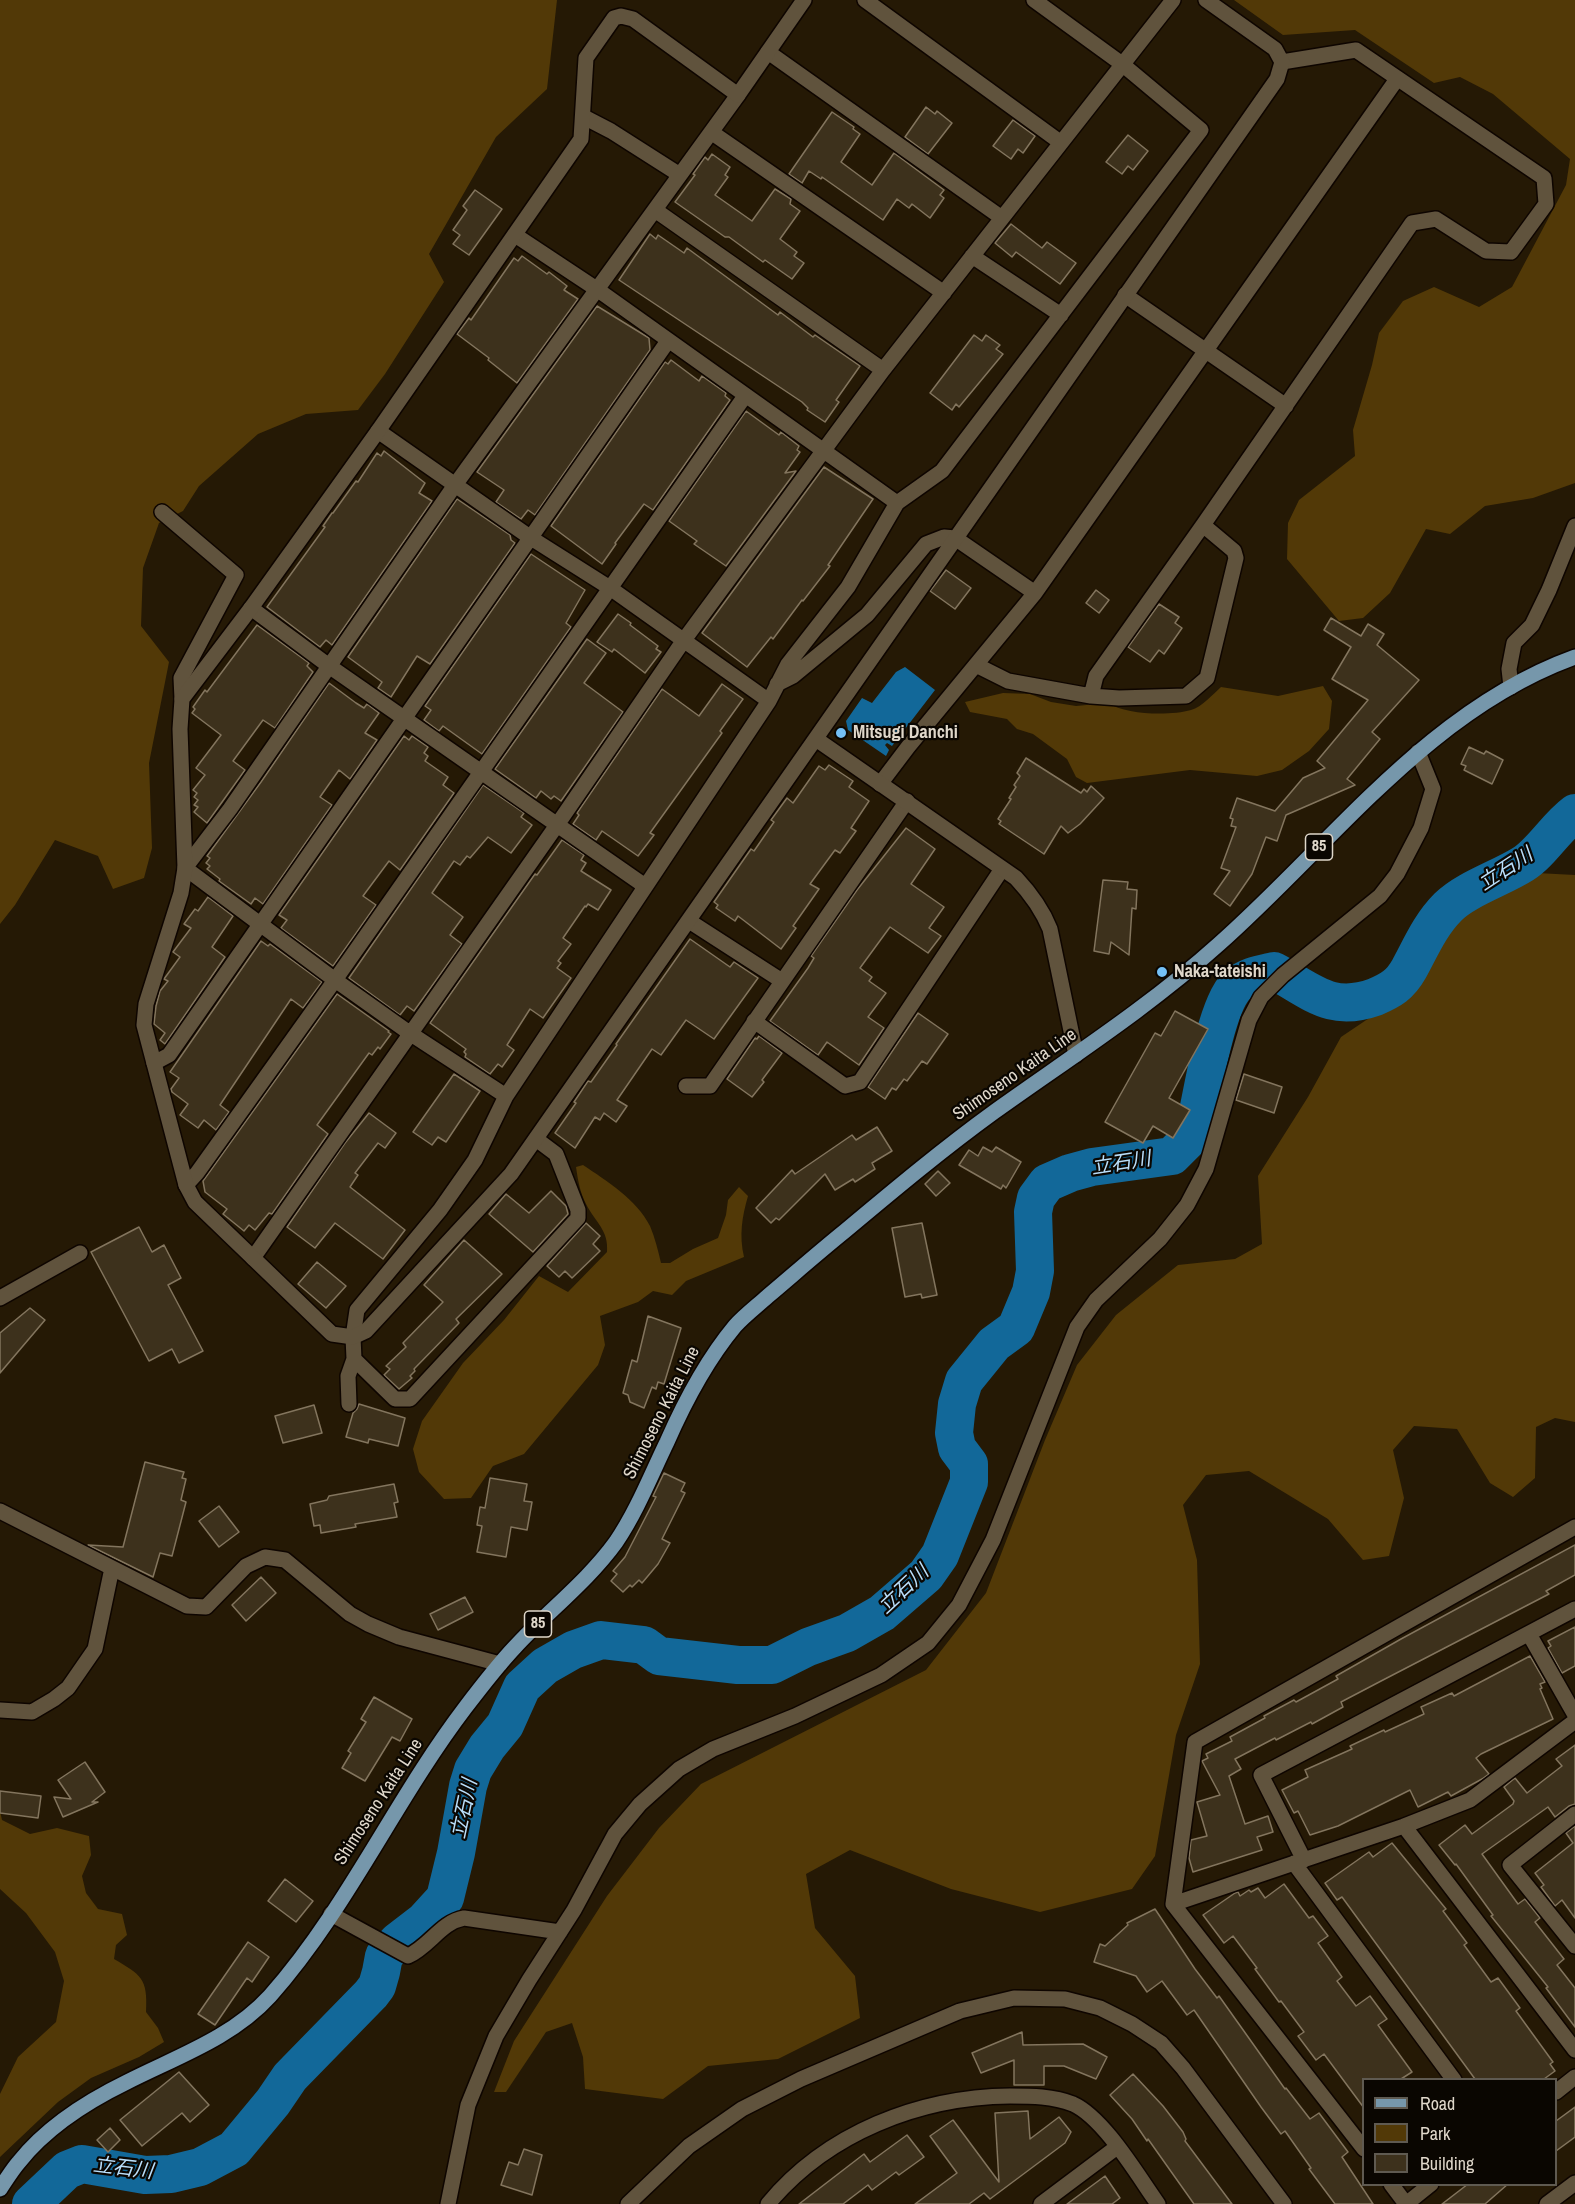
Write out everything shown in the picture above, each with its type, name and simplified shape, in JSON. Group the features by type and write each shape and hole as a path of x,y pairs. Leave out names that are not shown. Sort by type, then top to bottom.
{"main road":[{"name":"Shimoseno Kaita Line","path":"0,2189 37,2142 91,2102 233,2028 267,2000 309,1947 412,1784 464,1709 516,1645 578,1586 616,1540 647,1486 669,1436 706,1364 739,1322 932,1159 1179,980 1242,924 1418,752 1511,687 1575,657"}],"street":[{"path":"185,868 230,808 455,485 598,290 804,0"},
{"path":"865,0 1060,142"},
{"path":"349,1404 348,1376 354,1359 353,1337 357,1310 440,1210 475,1160 506,1096 769,701 788,664 848,587 897,503 942,471 1201,130 1122,64 1034,0"},
{"path":"253,1258 684,640 822,451 1060,142 1173,0"},
{"path":"162,512 236,575 181,678 180,729 185,868 181,893 146,1004 144,1025 186,1185 195,1202 332,1334 353,1337 366,1330 512,1174 1277,79 1282,62 1275,49 1206,0"},
{"path":"182,699 251,608 378,431 581,139 586,58 614,18 621,16 633,19 738,94"},
{"path":"1091,696 1096,676 1412,223 1436,219 1485,252 1510,252 1546,204 1544,178 1356,50 1282,62"},
{"path":"768,52 1002,218"},
{"path":"880,784 1035,593 1397,79"},
{"path":"584,117 611,131 680,175"},
{"path":"711,132 944,293"},
{"path":"655,210 883,370"},
{"path":"515,235 598,290 897,503"},
{"path":"972,256 1061,315"},
{"path":"1125,295 1286,406"},
{"path":"154,1063 169,1055 668,341"},
{"path":"186,1185 197,1173 335,980 745,396"},
{"path":"378,431 531,538 610,588 769,701"},
{"path":"976,665 1008,681 1091,696 1119,698 1186,696 1207,678 1236,558 1234,551 1203,525"},
{"path":"1511,687 1509,669 1514,643 1532,625 1575,526"},
{"path":"777,684 793,676 867,615 926,544 944,537 955,538 1035,593"},
{"path":"251,608 329,666 645,886"},
{"path":"816,739 1016,878 1035,899 1050,929 1076,1055"},
{"path":"448,2204 468,2105 496,2036 560,1932 615,1834 640,1804 679,1769 713,1749 795,1716 881,1675 928,1643 959,1605 993,1540 1077,1327 1096,1300 1160,1239 1187,1204 1206,1169 1249,1020 1261,997 1283,975 1380,896 1397,874 1420,828 1433,789 1418,752"},
{"path":"686,1086 710,1086 907,801"},
{"path":"185,868 411,1034 506,1096"},
{"path":"754,1021 845,1086 860,1082 1002,869"},
{"path":"689,921 782,981"},
{"path":"354,1359 396,1399 410,1399 578,1218 578,1210 556,1154 536,1139"},
{"path":"0,1298 80,1253"},
{"path":"0,1510 187,1606 206,1607 246,1566 265,1557 285,1560 341,1608 368,1624 399,1638 500,1664"},
{"path":"1362,2146 1173,1904 1195,1742 1575,1527"},
{"path":"0,1710 32,1712 54,1700 68,1688 94,1649 112,1568"},
{"path":"1453,2078 1299,1861 1261,1775 1575,1609"},
{"path":"1529,1634 1575,1715"},
{"path":"1173,1904 1404,1826 1470,1800 1575,1721"},
{"path":"1575,1814 1510,1865 1575,1946"},
{"path":"1404,1826 1575,2050"},
{"path":"331,1914 408,1956 420,1950 452,1920 464,1918 560,1932"},
{"path":"628,2204 698,2139 742,2109 801,2079 960,2011 1014,1998 1065,1998 1100,2008 1132,2024 1161,2043 1183,2068 1284,2204"},
{"path":"1557,2091 1575,2077"},
{"path":"768,2204 788,2181 821,2154 864,2130 906,2112 984,2096 1040,2096 1074,2105 1098,2122 1158,2204"},
{"path":"1041,2204 1117,2147"},
{"path":"1547,2204 1575,2183"},
{"path":"1392,2186 1406,2204 1428,2186"}],"green space":[{"path":"0,0 557,0 547,89 496,137 429,254 444,282 385,374 358,410 306,414 258,434 199,486 183,511 159,523 143,568 141,626 169,662 149,763 152,848 144,878 113,889 98,856 55,840 15,905 0,924"},
{"path":"1234,0 1575,0 1575,483 1533,498 1485,506 1450,534 1426,529 1390,593 1363,618 1339,621 1287,559 1288,523 1299,500 1355,456 1353,430 1379,333 1403,301 1434,287 1479,307 1512,287 1566,185 1570,159 1493,94 1460,77 1434,83 1355,30 1283,35"},
{"path":"1323,686 1332,701 1329,729 1309,751 1282,770 1257,776 1190,770 1087,783 1076,777 1067,759 1033,734 1017,729 1007,719 970,712 965,702 1003,693 1030,694 1051,702 1076,706 1108,703 1137,712 1172,713 1195,708 1221,687 1278,696"},
{"path":"1518,872 1575,875 1575,1422 1555,1418 1536,1427 1535,1478 1513,1497 1490,1483 1457,1429 1414,1426 1393,1450 1404,1498 1389,1556 1363,1560 1328,1519 1249,1471 1206,1475 1183,1505 1197,1560 1200,1664 1176,1735 1155,1856 1132,1889 1040,1912 951,1889 850,1850 806,1874 815,1928 855,1976 860,2018 778,2059 708,2066 663,2099 585,2089 583,2057 572,2023 546,2032 506,2092 494,2092 514,2041 607,1896 659,1828 701,1784 926,1670 986,1593 1045,1440 1077,1365 1116,1315 1178,1265 1235,1259 1262,1244 1258,1176 1308,1097 1341,1037 1399,998 1474,902"},
{"path":"583,1165 621,1192 637,1208 650,1226 661,1263 670,1263 718,1238 726,1215 728,1200 739,1187 748,1196 742,1226 744,1257 686,1281 672,1295 653,1291 638,1302 600,1316 605,1345 598,1365 524,1454 493,1466 471,1498 444,1499 419,1472 413,1449 422,1421 463,1363 504,1320 539,1276 568,1292 607,1252 604,1232 586,1204 578,1182 576,1167"},
{"path":"0,1811 2,1820 30,1834 57,1828 89,1836 91,1855 82,1876 86,1893 98,1909 122,1914 127,1935 116,1945 114,1959 131,1969 141,1979 146,1992 146,2012 158,2028 164,2042 139,2057 91,2078 58,2102 0,2157 0,2094 18,2057 56,2022 64,1981 55,1952 26,1913 0,1889"}],"water":[{"path":"905,667 935,690 892,746 887,743 885,745 889,750 886,756 848,730 846,721 862,698 872,703 896,672"}],"building":[{"path":"926,107 935,114 937,111 952,123 928,154 905,137"},
{"path":"832,112 860,134 841,162 872,185 894,153 944,190 940,195 944,198 930,218 912,204 909,208 897,199 883,220 822,177 821,179 809,171 802,183 789,174"},
{"path":"1013,120 1035,136 1023,153 1018,149 1011,159 993,146"},
{"path":"1128,135 1148,151 1133,170 1128,166 1122,174 1106,162"},
{"path":"712,154 730,167 725,175 728,177 715,195 752,221 775,189 791,199 790,204 800,211 780,239 797,252 794,256 804,263 792,279 675,202 705,157 708,160"},
{"path":"475,190 502,209 469,255 453,244 460,235 453,230 467,210 463,206"},
{"path":"1011,224 1042,248 1047,242 1076,263 1060,284 1016,252 1012,257 995,243"},
{"path":"650,234 656,239 658,235 684,253 687,248 778,315 780,312 813,337 815,335 860,366 836,400 839,402 825,422 807,410 808,408 802,402 619,280"},
{"path":"522,256 547,274 549,272 567,286 564,290 578,299 517,383 457,334 469,318 471,320 514,258 518,261"},
{"path":"597,306 649,338 650,350 535,515 528,510 521,519 496,502 504,490 477,472"},
{"path":"974,335 982,341 986,335 1000,345 996,349 1003,354 959,407 956,404 952,410 930,393"},
{"path":"671,360 699,381 702,376 726,393 725,396 730,400 653,510 644,504 602,564 551,526 665,362 668,364"},
{"path":"746,411 779,435 781,432 799,446 797,450 800,452 785,473 796,471 726,566 694,544 697,541 669,521"},
{"path":"384,451 425,483 419,493 432,501 332,645 326,640 320,647 267,607 377,453 381,456"},
{"path":"824,467 873,499 828,565 830,566 773,639 771,637 747,667 702,633"},
{"path":"457,499 510,535 511,540 515,543 430,664 417,656 391,697 378,688 382,682 348,657"},
{"path":"531,554 585,590 566,623 571,627 482,754 443,726 439,731 424,720 431,710 425,706"},
{"path":"946,570 971,588 955,609 930,591"},
{"path":"1096,590 1109,600 1099,613 1086,603"},
{"path":"1159,604 1179,617 1175,623 1182,628 1164,654 1159,650 1150,662 1128,647"},
{"path":"618,614 658,646 656,649 661,652 645,673 614,649 612,652 597,642"},
{"path":"1331,618 1361,636 1368,624 1384,634 1377,645 1419,680 1372,732 1380,739 1347,779 1355,785 1286,815 1277,841 1266,837 1252,874 1230,906 1214,894 1230,871 1221,868 1236,827 1231,826 1233,819 1230,818 1237,798 1275,811 1303,778 1325,768 1317,761 1368,700 1332,679 1351,647 1324,630"},
{"path":"257,625 309,663 307,666 313,672 275,728 263,720 233,761 245,770 207,823 194,812 198,807 194,805 198,800 194,797 197,793 193,790 205,775 196,768 221,735 192,713 195,709 193,707 205,690 207,692"},
{"path":"587,639 606,653 584,683 623,712 561,801 554,796 551,799 541,791 536,798 495,769"},
{"path":"329,683 364,708 367,704 379,713 365,733 377,740 350,779 339,770 320,797 332,805 263,904 255,898 251,904 219,881 220,879 207,869 210,866 206,863 210,858 207,856"},
{"path":"722,684 743,699 720,731 722,733 650,833 654,835 638,856 602,831 596,840 573,824 579,815 577,813 662,689 699,716"},
{"path":"404,736 409,740 412,736 428,747 424,753 428,756 425,761 448,777 443,785 454,793 400,870 389,861 363,896 376,905 333,966 281,928 287,920 279,915"},
{"path":"1469,747 1484,754 1486,751 1503,760 1492,784 1464,770 1466,766 1461,764"},
{"path":"1026,758 1081,793 1084,789 1087,792 1091,786 1104,798 1080,824 1068,833 1061,826 1044,854 999,824 1001,821 998,819 1011,799 1009,798 1016,787 1014,785 1020,776 1017,773"},
{"path":"829,765 853,781 849,787 869,801 851,828 856,831 840,853 835,850 810,884 819,889 793,926 796,928 781,949 738,916 735,921 716,908 718,905 714,902 751,849 754,851 774,822 771,820 787,798 793,803 819,766 825,770"},
{"path":"483,785 524,813 521,817 532,825 511,853 488,837 470,858 467,856 460,865 454,861 432,893 463,917 450,935 462,944 414,1011 407,1006 400,1015 349,978"},
{"path":"906,828 935,849 911,884 944,907 929,928 941,936 928,953 890,927 860,968 872,977 869,981 886,993 868,1017 884,1028 859,1065 827,1042 818,1055 770,1021 808,968 814,958 811,956 857,890"},
{"path":"562,840 584,855 581,860 586,863 581,871 611,890 598,910 588,904 585,906 563,938 571,944 558,961 561,963 557,968 571,978 543,1018 530,1009 507,1045 514,1050 502,1067 498,1064 490,1074 465,1057 466,1049 430,1023 535,874 537,875"},
{"path":"1103,880 1128,882 1127,889 1137,890 1136,909 1132,908 1129,955 1111,942 1109,954 1094,951"},
{"path":"208,897 233,916 212,947 225,957 165,1044 160,1040 165,1033 154,1024 160,991 168,981 164,979 180,957 173,952 191,928 184,924 195,909 198,911"},
{"path":"690,939 730,967 734,962 758,978 714,1039 686,1020 661,1055 652,1049 617,1100 627,1106 616,1122 604,1113 600,1120 595,1117 575,1148 555,1133 588,1081 591,1082"},
{"path":"261,941 268,946 270,944 322,982 303,1008 291,999 220,1105 229,1112 216,1130 204,1120 198,1128 180,1115 188,1104 172,1092 171,1089 179,1078 170,1072"},
{"path":"337,994 391,1034 380,1049 378,1047 372,1055 369,1053 317,1125 328,1134 272,1214 269,1213 255,1230 249,1225 244,1231 223,1214 227,1209 205,1192 203,1181"},
{"path":"1175,1011 1208,1029 1169,1098 1190,1110 1173,1138 1153,1126 1143,1143 1105,1122 1155,1033 1161,1036"},
{"path":"918,1013 948,1034 927,1064 922,1061 907,1081 904,1079 896,1090 892,1088 885,1099 868,1087"},
{"path":"759,1036 782,1053 752,1097 727,1079 755,1038"},
{"path":"454,1074 480,1091 446,1142 438,1137 432,1145 413,1132"},
{"path":"1244,1074 1282,1087 1274,1113 1236,1100"},
{"path":"369,1113 396,1133 385,1148 378,1143 355,1173 358,1175 350,1187 405,1230 383,1259 335,1223 315,1248 287,1227 345,1143"},
{"path":"877,1127 892,1151 872,1163 875,1169 855,1182 853,1179 835,1190 825,1174 779,1220 776,1218 771,1223 756,1208 792,1170 795,1174 852,1135 856,1140"},
{"path":"983,1147 992,1152 996,1147 1021,1162 1006,1188 1003,1185 1001,1189 959,1165 969,1150 978,1156"},
{"path":"938,1171 950,1183 936,1196 925,1184"},
{"path":"551,1191 566,1206 568,1214 533,1252 489,1214 506,1194 529,1213"},
{"path":"586,1223 600,1236 593,1244 600,1251 572,1278 565,1271 559,1277 547,1266"},
{"path":"922,1223 937,1295 922,1298 921,1294 905,1297 892,1228"},
{"path":"139,1227 152,1252 164,1245 181,1278 168,1285 203,1351 179,1363 172,1349 149,1361 91,1252"},
{"path":"464,1240 502,1274 456,1319 459,1323 414,1369 415,1371 410,1376 412,1378 399,1389 384,1375 390,1369 386,1366 406,1347 403,1343 443,1302 424,1285"},
{"path":"317,1262 346,1286 326,1308 298,1284"},
{"path":"30,1308 45,1320 0,1373 0,1333"},
{"path":"648,1316 681,1328 664,1384 658,1382 656,1389 652,1387 644,1408 630,1402 628,1395 623,1393 632,1360 637,1362"},
{"path":"359,1404 405,1418 398,1446 369,1439 368,1443 346,1437 353,1413"},
{"path":"314,1405 322,1433 283,1443 275,1416"},
{"path":"145,1462 184,1472 182,1478 186,1479 181,1500 186,1502 172,1556 160,1553 153,1577 88,1545 123,1547"},
{"path":"664,1473 685,1483 681,1491 685,1493 662,1539 670,1543 658,1564 642,1583 639,1580 623,1592 611,1581 617,1574 613,1571 625,1557 656,1497 653,1496"},
{"path":"490,1478 527,1484 524,1501 532,1502 527,1530 511,1527 506,1557 477,1552 482,1526 477,1525 480,1507 485,1508"},
{"path":"394,1484 398,1502 394,1503 397,1517 355,1524 356,1527 321,1533 320,1525 314,1526 310,1504 327,1500 329,1496"},
{"path":"219,1506 239,1532 219,1547 199,1521"},
{"path":"1575,1545 1575,1575 1546,1591 1549,1594 1341,1702 1343,1707 1312,1724 1311,1722 1276,1740 1275,1738 1235,1759 1241,1769 1229,1776 1245,1824 1268,1816 1273,1832 1257,1837 1262,1850 1193,1872 1189,1858 1191,1840 1207,1836 1197,1802 1220,1795 1202,1761 1208,1758 1206,1754 1232,1741 1230,1737 1265,1718 1264,1716 1338,1679 1336,1676 1401,1639"},
{"path":"261,1577 276,1593 246,1621 232,1605"},
{"path":"465,1597 473,1612 438,1630 430,1614"},
{"path":"1575,1627 1575,1666 1562,1673 1548,1648 1551,1646 1548,1641"},
{"path":"1530,1656 1545,1682 1540,1684 1542,1688 1540,1689 1553,1719 1476,1758 1489,1774 1451,1796 1448,1792 1418,1807 1410,1790 1338,1826 1310,1835 1298,1811 1294,1813 1282,1790 1308,1777 1305,1770 1352,1749 1350,1746 1384,1730 1385,1732 1424,1714 1421,1707 1452,1693 1454,1696"},
{"path":"374,1697 412,1719 400,1741 392,1737 365,1781 342,1768 351,1753 348,1751 366,1722 361,1719"},
{"path":"1575,1745 1575,1804 1555,1817 1548,1807 1482,1854 1518,1904 1525,1899 1540,1918 1535,1922 1564,1959 1557,1965 1575,1988 1575,2027 1546,1988 1548,1987 1491,1916 1493,1915 1456,1864 1439,1845 1465,1825 1472,1834 1513,1804 1514,1801 1504,1787 1515,1778 1527,1793 1562,1766 1556,1759"},
{"path":"85,1762 105,1792 92,1802 98,1802 63,1817 54,1797 71,1799 58,1780"},
{"path":"0,1791 41,1796 38,1818 0,1813"},
{"path":"1575,1826 1575,1918 1562,1900 1555,1906 1541,1887 1544,1885 1535,1873 1573,1843 1566,1833"},
{"path":"1392,1843 1446,1909 1443,1911 1467,1943 1464,1945 1491,1982 1498,1978 1520,2008 1516,2011 1553,2062 1550,2064 1555,2071 1545,2078 1474,2078 1342,1897 1337,1900 1325,1883 1369,1852 1373,1857"},
{"path":"285,1879 313,1901 296,1922 268,1901"},
{"path":"1284,1884 1309,1918 1313,1916 1328,1936 1318,1943 1342,1977 1337,1981 1356,2006 1370,1996 1387,2019 1378,2025 1412,2072 1403,2078 1362,2078 1362,2105 1324,2054 1316,2060 1298,2036 1304,2032 1281,2001 1279,2002 1233,1936 1224,1943 1203,1915 1238,1892 1240,1896 1249,1890 1251,1892 1258,1888 1265,1898"},
{"path":"1155,1909 1195,1969 1217,1998 1219,1996 1285,2089 1310,2119 1319,2113 1348,2152 1342,2157 1373,2204 1335,2204 1285,2131 1281,2134 1261,2107 1194,2010 1187,2015 1162,1981 1147,1992 1136,1976 1094,1962 1100,1944 1105,1946 1128,1925 1127,1923"},
{"path":"248,1942 269,1957 252,1982 247,1978 215,2025 198,2014"},
{"path":"1022,2032 1023,2045 1083,2044 1107,2057 1096,2079 1064,2066 1044,2066 1044,2085 1014,2085 1014,2060 981,2073 972,2053"},
{"path":"179,2072 209,2105 190,2122 182,2113 142,2146 120,2120"},
{"path":"1133,2074 1163,2106 1183,2132 1185,2141 1232,2204 1194,2204 1148,2139 1147,2141 1132,2119 1110,2095"},
{"path":"1575,2107 1575,2137 1557,2150 1557,2120"},
{"path":"1028,2111 1030,2139 1059,2117 1071,2132 1065,2143 990,2199 984,2193 969,2204 915,2204 957,2173 930,2136 953,2120 999,2182 995,2113"},
{"path":"110,2128 120,2140 108,2152 97,2140"},
{"path":"907,2135 924,2157 899,2175 896,2172 872,2190 868,2185 843,2204 799,2204 864,2154 870,2162"},
{"path":"524,2149 542,2155 532,2195 501,2185 509,2162 518,2165"},
{"path":"1105,2176 1120,2198 1112,2204 1067,2204"},
{"path":"1465,2186 1506,2186 1485,2204 1442,2204"}],"waterway":[{"name":"立石川","path":"31,2204 67,2170 82,2164 145,2175 171,2174 200,2167 234,2149 273,2102 290,2077 371,1994 377,1986 384,1956 398,1941 424,1921 445,1898 473,1770 487,1747 505,1725 522,1687 545,1666 573,1650 601,1640 644,1645 659,1656 738,1665 772,1665 808,1647 847,1633 882,1613 926,1575 940,1555 969,1482 969,1464 957,1448 954,1433 957,1404 964,1381 994,1344 1016,1328 1031,1292 1035,1271 1033,1212 1036,1198 1047,1183 1092,1167 1172,1156 1187,1141 1195,1127 1210,1053 1222,1013 1228,997 1240,983 1254,976 1274,971 1322,998 1333,1001 1359,1001 1386,992 1406,975 1431,929 1448,907 1474,889 1530,859 1575,813"}],"place":[{"name":"Mitsugi Danchi","path":"841,733"},
{"name":"Naka-tateishi","path":"1162,972"}]}
